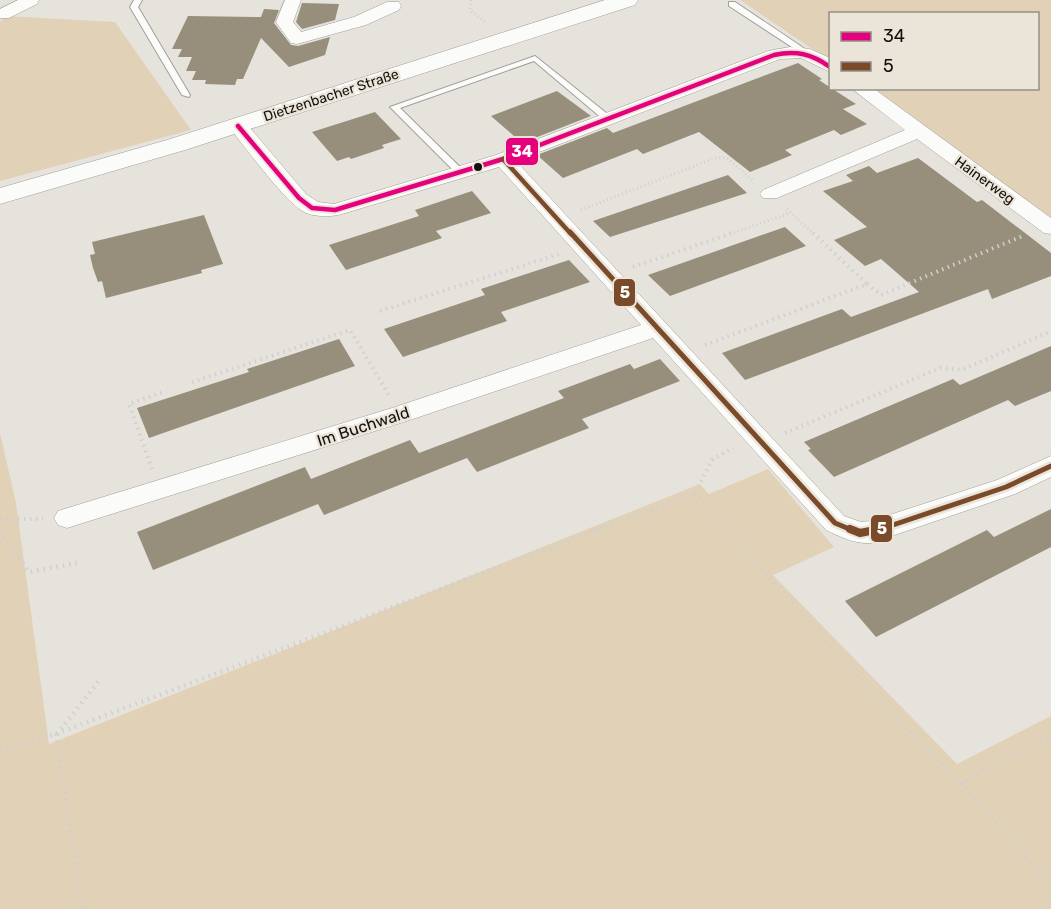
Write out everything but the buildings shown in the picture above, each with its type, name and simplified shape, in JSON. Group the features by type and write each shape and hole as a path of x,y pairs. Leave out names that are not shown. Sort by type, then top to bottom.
{"main road":[{"name":"Dietzenbacher Straße","path":"0,196 238,126 627,0"}],"street":[{"path":"5,11 31,0"},
{"path":"293,0 284,22 297,39 360,21 393,6"},
{"path":"238,126 299,198 312,208 320,210 345,208 503,159 774,54 787,51 807,53 829,66"},
{"name":"Hainerweg","path":"863,90 1049,227"},
{"path":"770,194 918,131"},
{"path":"503,159 835,523 860,533 871,532 1006,487 1051,466"},
{"name":"Im Buchwald","path":"67,518 401,414 658,328"}],"lane":[{"path":"138,0 134,8 186,95"},
{"path":"732,4 807,53"},
{"path":"461,173 394,107 535,58 607,118"}],"path":[{"path":"558,219 715,158 727,158 881,295 1049,227"},
{"path":"609,275 791,213"},
{"path":"380,311 583,246"},
{"path":"681,354 867,284"},
{"path":"192,382 350,330 401,414"},
{"path":"0,749 56,734 695,493 712,460 757,437 790,432 940,368 962,370 1051,331"},
{"path":"159,490 129,404 166,391"},
{"path":"695,493 890,712 961,783 1051,885"},
{"path":"0,519 67,518"},
{"path":"0,531 29,572 77,563"},
{"path":"82,909 56,734 100,678"},
{"path":"961,783 1051,735"}],"shaded area":[{"path":"740,0 1051,0 1051,223 869,90 1039,90 1039,12 829,12 829,60"},
{"path":"5,16 115,22 191,130 0,181 0,22"},
{"path":"0,433 16,503 49,744 700,484 709,494 768,469 834,547 773,575 957,764 1051,716 1051,909 0,909"}],"transit line":[{"name":"34","path":"238,126 299,198 312,208 335,210 503,159 774,55 790,52 804,53 829,66"},
{"name":"5","path":"503,159 835,523 860,533 871,532 1006,487 1051,466"}]}
